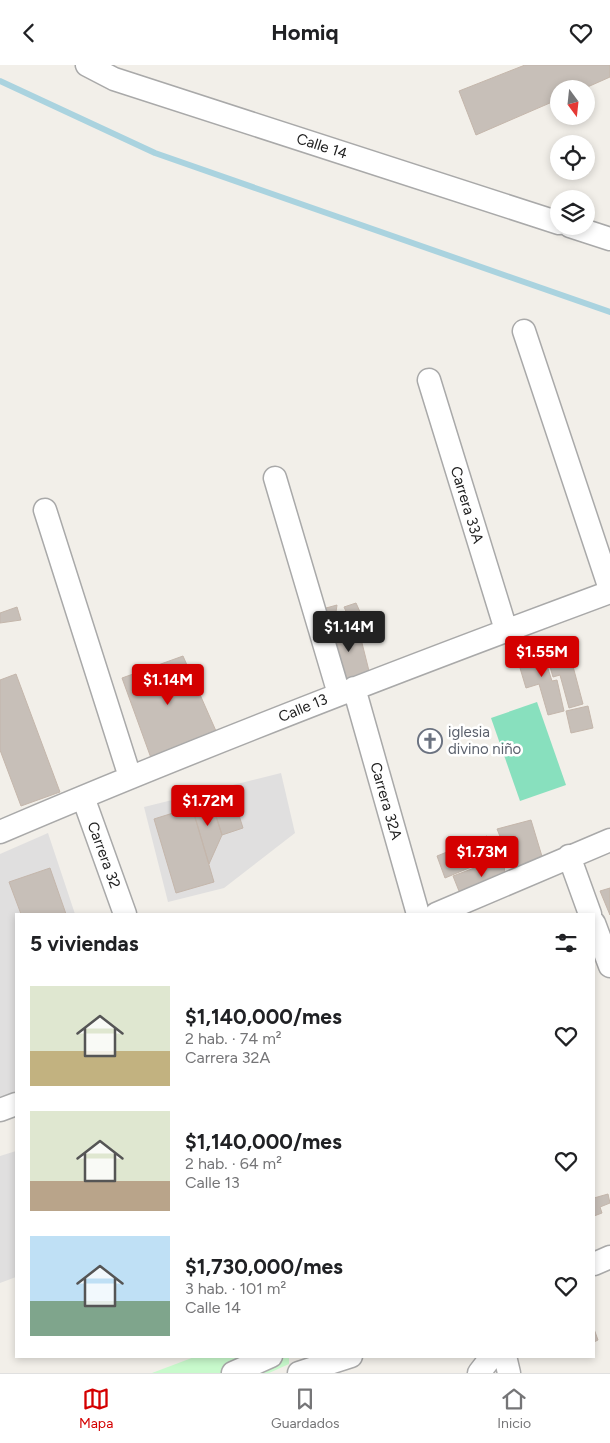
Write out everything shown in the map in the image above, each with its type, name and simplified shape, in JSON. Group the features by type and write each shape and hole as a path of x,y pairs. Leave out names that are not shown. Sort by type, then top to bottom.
{"street":[{"name":"Calle 14","path":"87,65 114,79 550,220"},
{"path":"595,234 610,239"},
{"path":"524,331 610,590"},
{"name":"Carrera 33A","path":"429,379 506,630"},
{"name":"Carrera 32A","path":"275,478 418,913"},
{"path":"45,510 130,777"},
{"name":"Calle 13","path":"0,832 130,777 346,691 610,590"},
{"name":"Carrera 32","path":"83,797 125,913"},
{"path":"438,913 610,840"},
{"path":"569,857 590,913"},
{"path":"595,926 610,966"},
{"path":"0,1110 15,1104"},
{"path":"595,1264 610,1257"},
{"path":"232,1373 266,1358"},
{"path":"282,1358 286,1373"},
{"path":"299,1373 344,1358"},
{"path":"479,1373 490,1358"},
{"path":"505,1358 509,1373"}],"shaded area":[{"path":"281,773 295,833 224,888 168,902 144,807"},
{"path":"48,833 75,913 15,913 15,1095 0,1102 0,854"},
{"path":"15,1151 15,1277 0,1283 0,1156"}],"green space":[{"path":"537,702 566,785 520,801 491,718"},
{"path":"192,1358 289,1358 289,1364 269,1373 152,1373"}],"building":[{"path":"525,65 610,65 610,77 595,84 595,80 550,80 550,103 476,135 459,91"},
{"path":"356,603 361,614 349,618 344,607"},
{"path":"337,605 336,612 339,620 330,623 326,608"},
{"path":"17,607 21,620 0,623 0,613"},
{"path":"357,623 370,675 341,683 327,630"},
{"path":"566,640 583,704 569,708 560,675 553,677 544,646"},
{"path":"539,641 552,681 557,680 564,711 548,715 539,684 526,688 520,668 530,665 524,645"},
{"path":"183,656 216,731 151,758 122,678"},
{"path":"16,674 60,792 21,806 0,750 0,680"},
{"path":"588,706 593,728 571,733 566,711"},
{"path":"231,790 243,828 222,835 210,797"},
{"path":"210,797 222,835 209,864 192,807"},
{"path":"192,807 214,882 176,893 154,819"},
{"path":"531,820 544,863 517,878 497,829"},
{"path":"487,836 495,857 445,878 437,856"},
{"path":"504,857 505,882 469,897 465,890 459,891 453,876"},
{"path":"50,868 66,913 21,913 9,882"},
{"path":"610,888 610,915 600,891"},
{"path":"608,1194 610,1203 600,1207 602,1213 595,1216 595,1198"}],"waterway":[{"path":"0,81 155,153 610,312"}],"place":[{"name":"iglesia divino niño","path":"430,741"}]}
